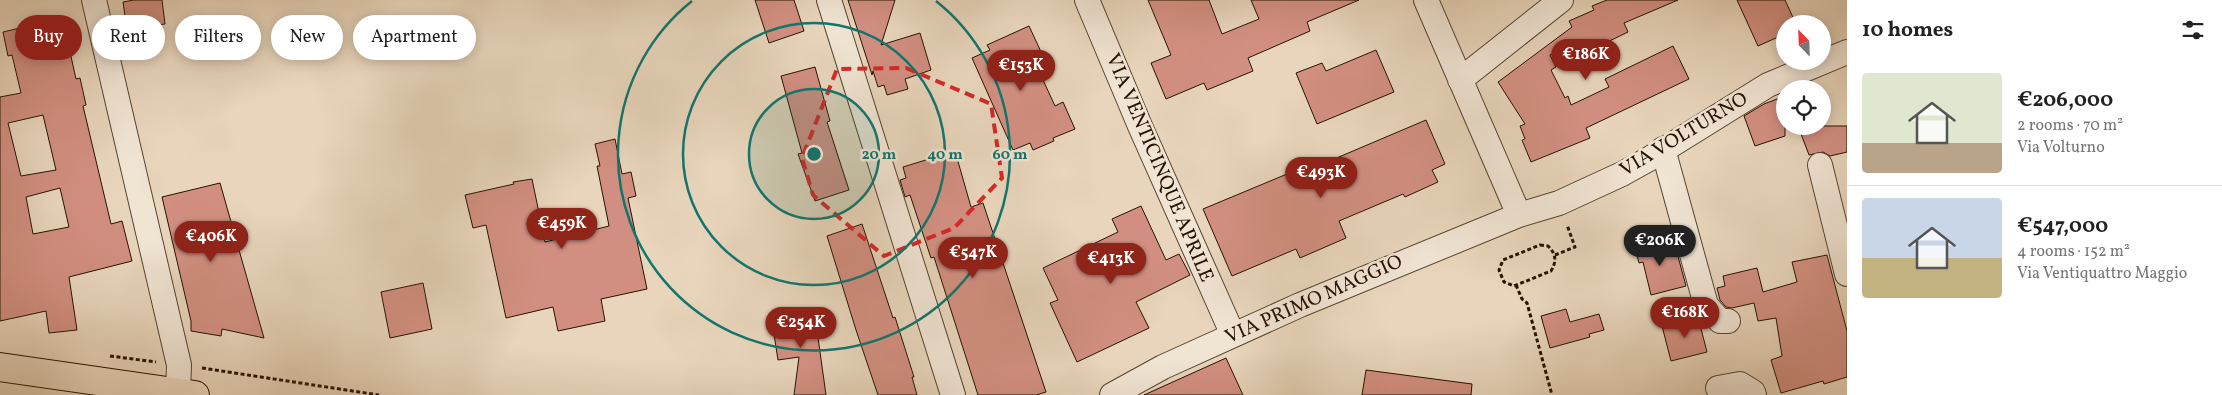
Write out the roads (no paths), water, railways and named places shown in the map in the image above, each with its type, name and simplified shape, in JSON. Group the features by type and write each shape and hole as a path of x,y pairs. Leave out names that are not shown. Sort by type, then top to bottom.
{"main road":[{"path":"0,368 187,394"}],"street":[{"path":"94,0 187,394"},
{"path":"829,0 953,395"},
{"name":"VIA VENTICINQUE APRILE","path":"1087,0 1144,135 1233,335"},
{"path":"1426,0 1519,214"},
{"path":"1460,80 1561,0"},
{"name":"VIA VOLTURNO","path":"1519,214 1559,203 1622,174 1768,85 1847,52"},
{"path":"1663,149 1706,305 1720,321 1728,321"},
{"path":"1820,164 1847,274"},
{"name":"VIA PRIMO MAGGIO","path":"1112,395 1142,387 1233,335 1403,261 1519,214"},
{"path":"1718,388 1740,384 1753,392 1754,395"}]}
